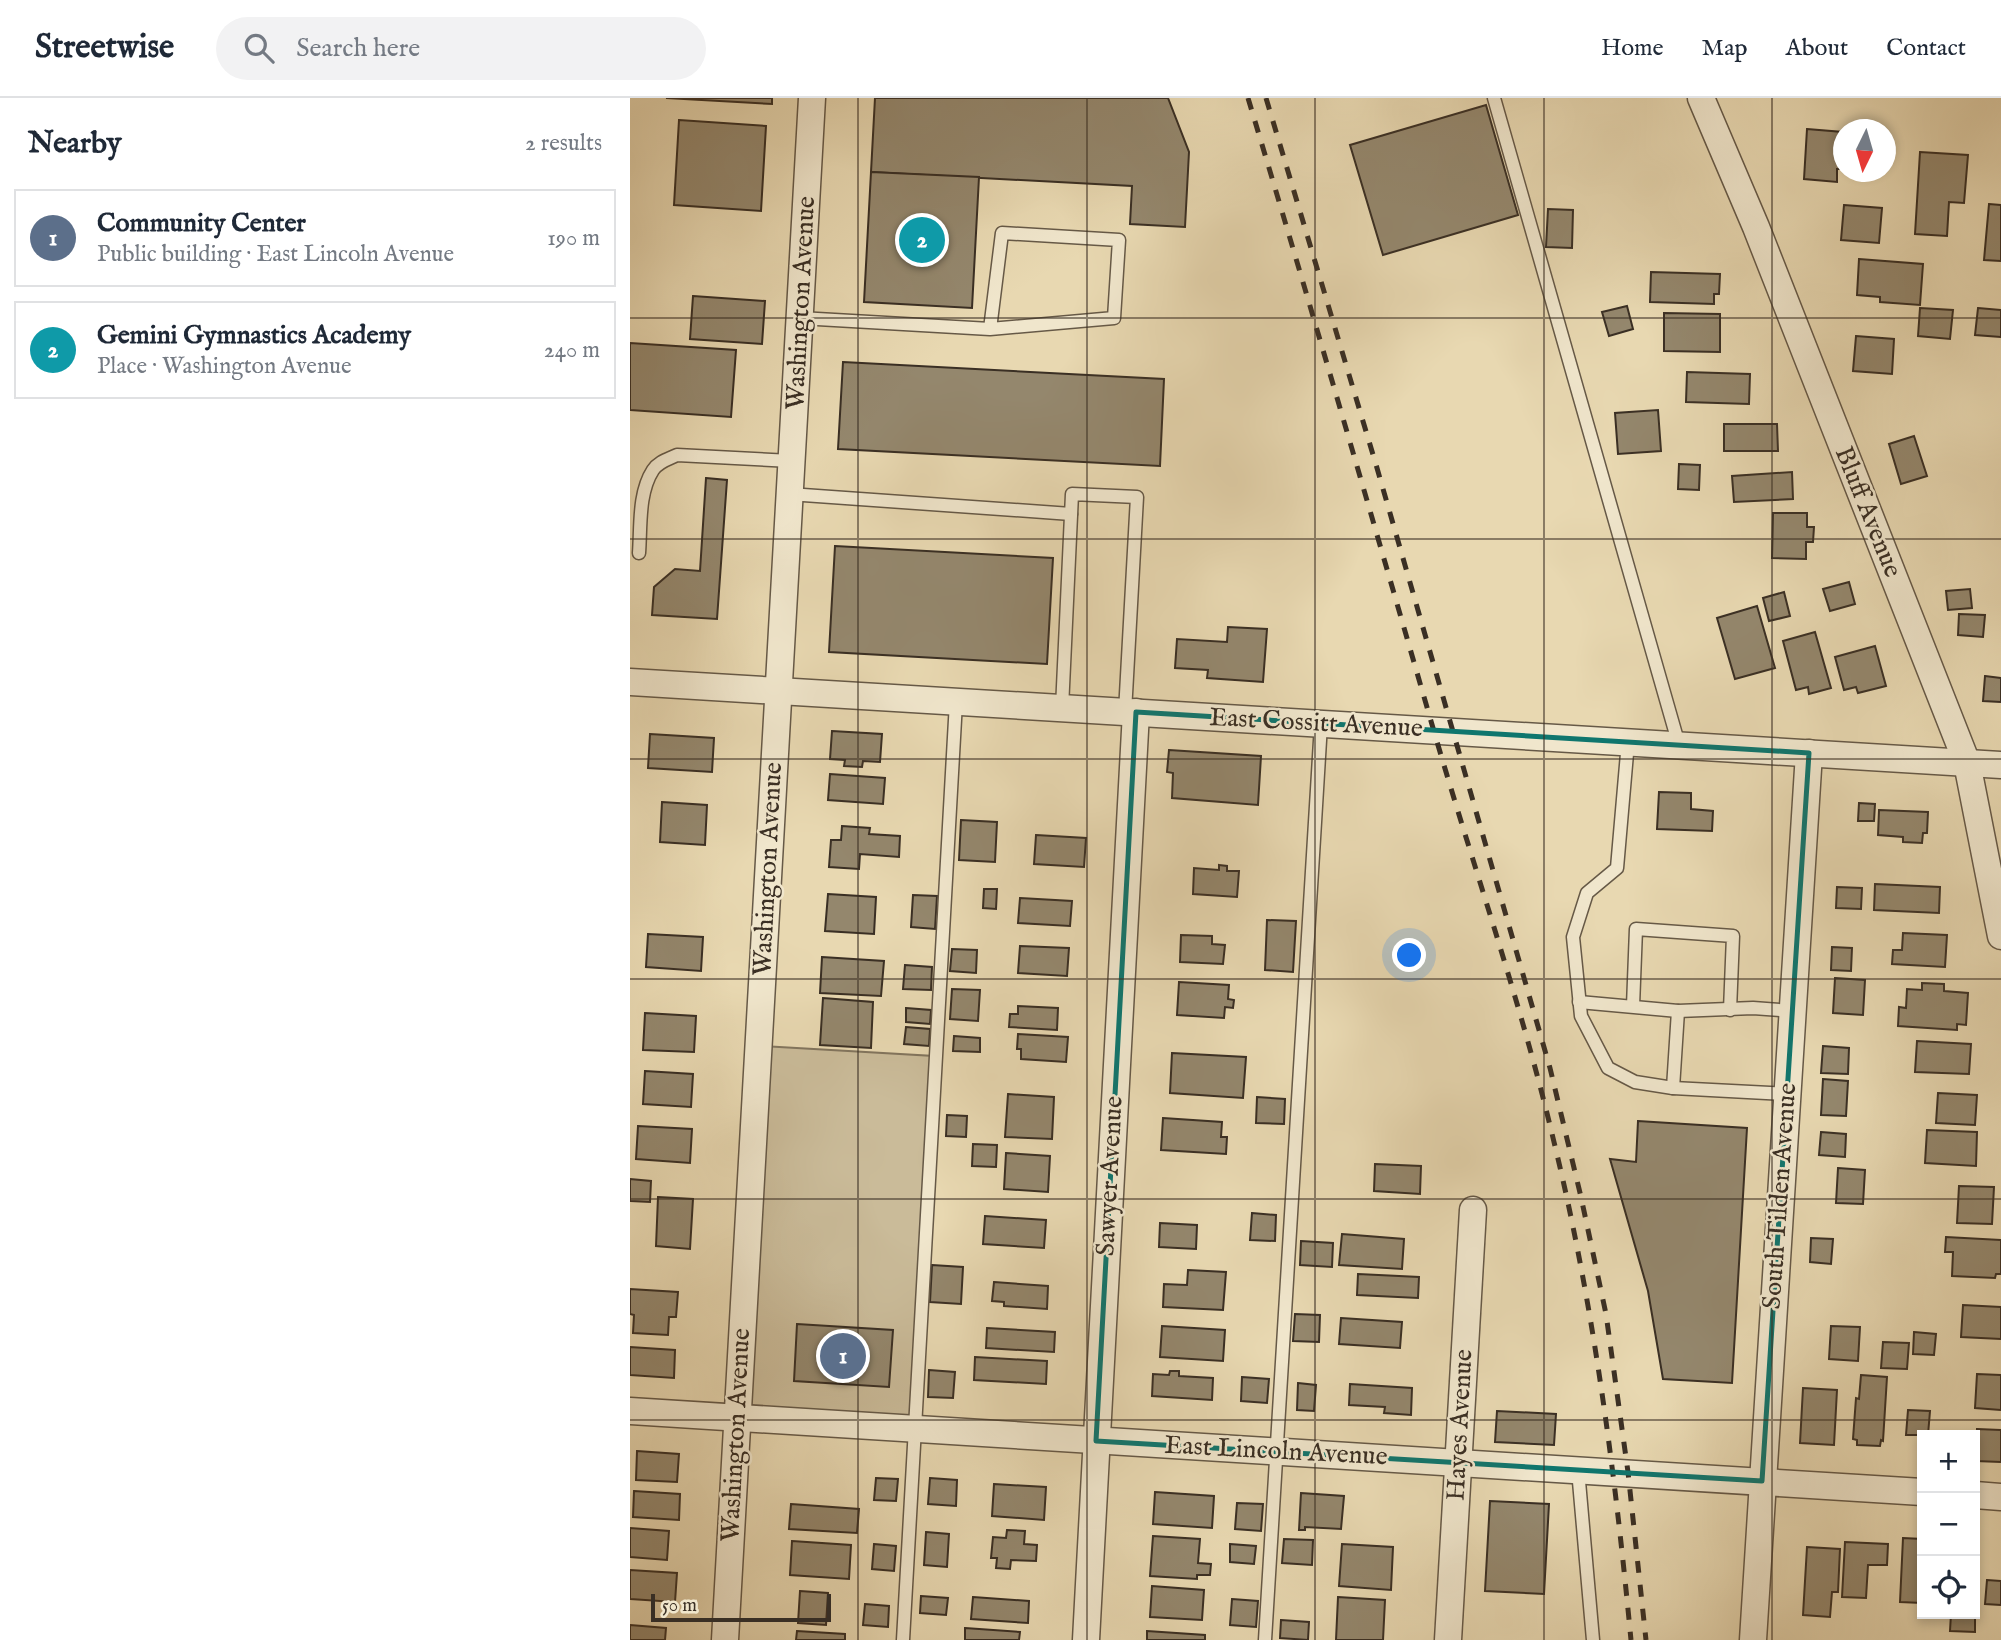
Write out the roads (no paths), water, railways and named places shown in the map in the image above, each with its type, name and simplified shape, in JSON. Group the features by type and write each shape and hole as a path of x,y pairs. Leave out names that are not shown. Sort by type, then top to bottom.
{"street":[{"name":"Washington Avenue","path":"725,1640 812,98"},
{"name":"Bluff Avenue","path":"1701,98 1756,227 1967,763 2001,936"},
{"name":"East Cossitt Avenue","path":"630,682 2001,765"},
{"name":"Sawyer Avenue","path":"1086,1640 1131,712"},
{"name":"South Tilden Avenue","path":"1753,1640 1809,753"},
{"name":"Hayes Avenue","path":"1448,1640 1473,1210"},
{"name":"East Lincoln Avenue","path":"630,1411 1917,1492"},
{"path":"1980,1495 2001,1497"}],"lane":[{"path":"1494,98 1679,745"},
{"path":"800,318 989,329 1114,318 1119,240 1002,233 989,329"},
{"path":"639,553 643,496 654,469 662,461 677,455 791,461"},
{"path":"789,494 1071,514"},
{"path":"1062,708 1072,494 1137,497 1131,712"},
{"path":"903,1640 956,702"},
{"path":"1265,1640 1321,723"},
{"path":"1628,742 1617,868 1587,893 1573,937 1581,1016 1608,1068 1635,1082 1673,1088 1787,1094"},
{"path":"1633,1006 1636,929 1733,936 1730,1010"},
{"path":"1579,1002 1678,1011 1753,1008 1792,1011"},
{"path":"1673,1088 1678,1011"},
{"path":"1578,1469 1593,1640"}],"railway":[{"path":"1248,98 1448,780 1512,986 1554,1142 1581,1266 1602,1390 1631,1640"},
{"path":"1266,98 1377,468 1550,1068 1606,1314 1628,1472 1646,1640"}],"place":[{"name":"Gemini Gymnastics Academy","path":"922,240"},
{"name":"Community Center","path":"843,1356"}]}
